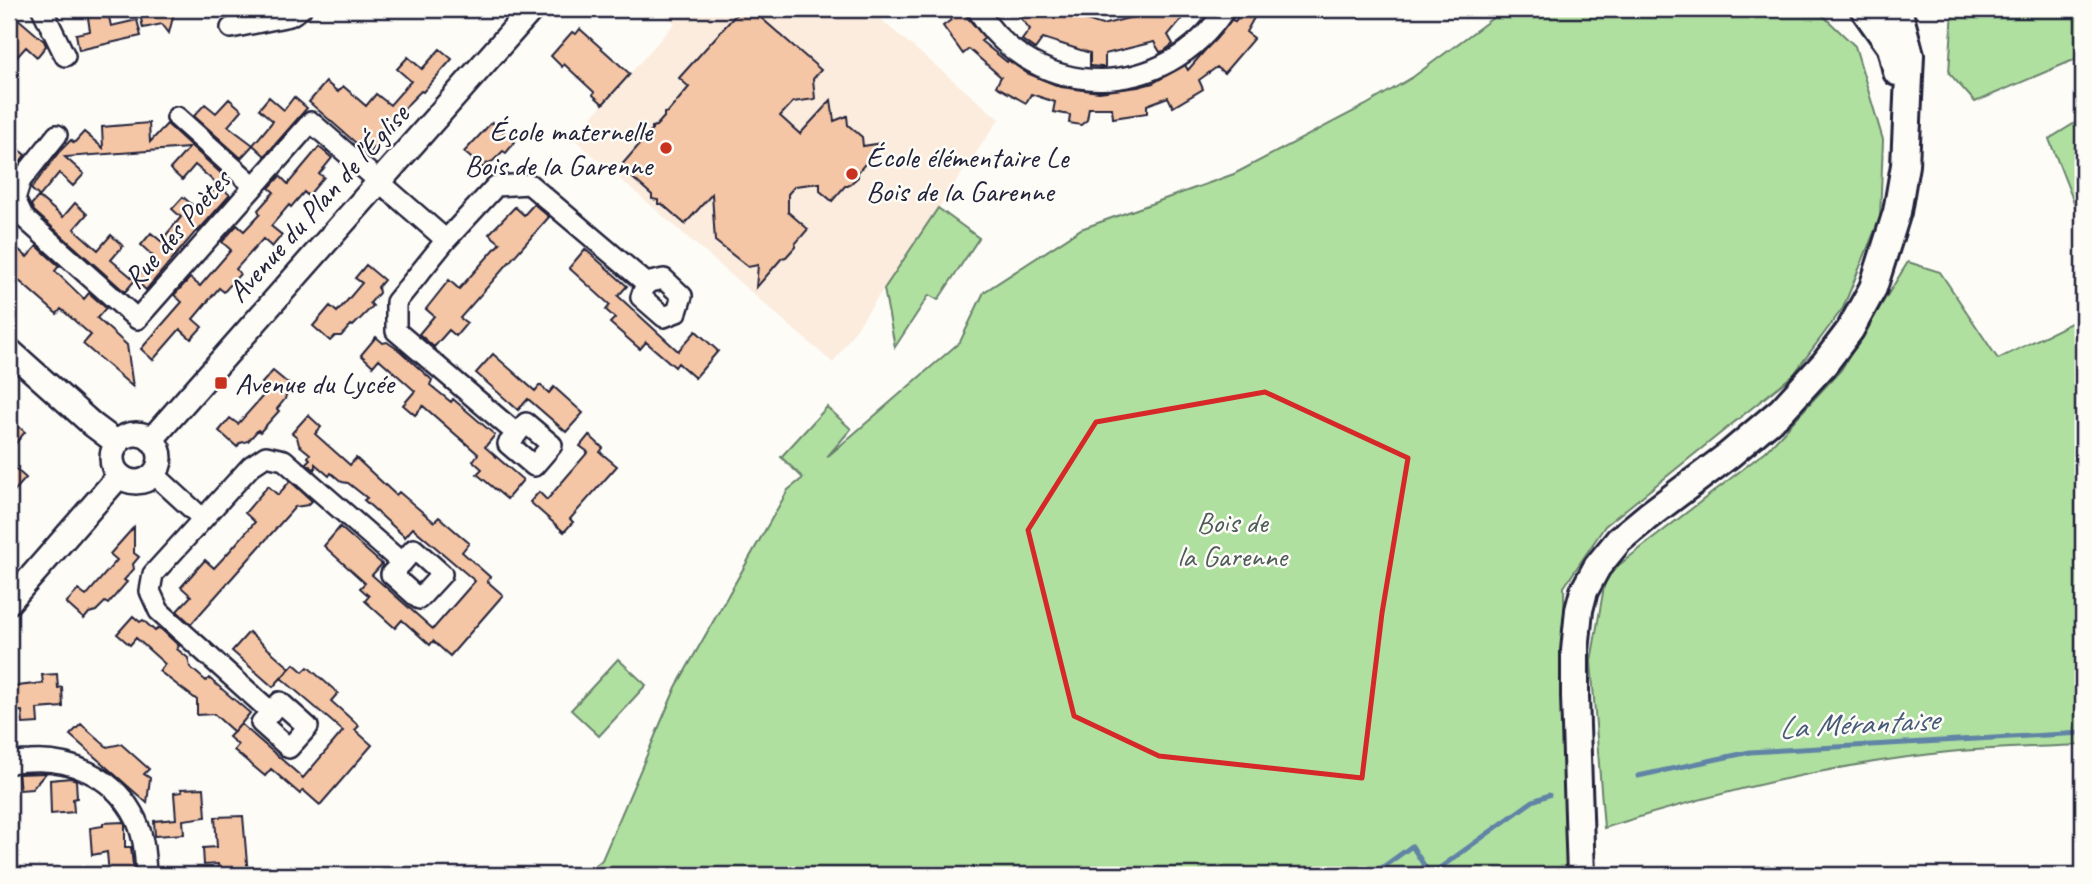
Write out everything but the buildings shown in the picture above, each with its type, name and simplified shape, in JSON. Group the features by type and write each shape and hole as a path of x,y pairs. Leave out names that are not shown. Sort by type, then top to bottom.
{"main road":[{"path":"1864,9 1891,47 1906,115"},
{"path":"1581,875 1575,651 1579,610 1584,591 1597,567 1619,540 1781,411 1825,363 1850,330 1872,288 1897,212 1905,165 1910,55 1898,9"}],"street":[{"path":"42,9 65,56"},
{"path":"231,28 290,16 301,9"},
{"name":"Avenue du Plan de l'Église","path":"151,440 532,9"},
{"path":"977,9 992,30 1022,56 1046,70 1069,77 1095,80 1118,79 1161,67 1197,43 1225,9"},
{"path":"177,117 254,186"},
{"name":"Rue des Poètes","path":"57,135 21,180 15,199 19,209 24,218 137,319 312,122 381,182"},
{"path":"381,182 446,240"},
{"path":"517,434 396,331 396,302 446,240 496,187 529,184 646,283"},
{"path":"9,350 117,443"},
{"path":"130,435 145,436 151,440 159,453 160,461 154,474 141,482 126,480 120,476 112,464 113,449 117,443 130,435"},
{"path":"271,712 159,611 150,592 153,574 251,466 266,456 284,460 402,563"},
{"path":"154,474 203,519"},
{"path":"9,602 120,476"},
{"path":"9,764 49,759 82,768 110,786 132,812 145,844 146,875"}],"highlighted area":[{"path":"1265,392 1408,458 1382,613 1362,778 1159,756 1074,716 1028,530 1096,422"}],"shaded area":[{"name":"École élémentaire Le Bois de la Garenne","path":"672,9 868,9 999,119 833,363 573,138 675,23 666,16"}],"green space":[{"name":"Bois de la Garenne","path":"1501,9 1816,9 1855,46 1883,140 1880,218 1843,308 1793,375 1605,526 1564,587 1567,875 584,875 602,860 676,687 788,490 803,478 781,457 827,407 851,429 827,457 960,342 984,292 1081,229 1234,174 1366,105 1413,77"},
{"path":"1953,9 2083,9 2083,56 1975,102 1949,73"},
{"path":"2083,118 2083,221 2049,139"},
{"path":"938,208 979,238 938,300 929,295 895,347 884,289"},
{"path":"1908,262 1940,272 1998,359 2083,317 2083,745 1958,751 1855,765 1728,792 1604,828 1591,661 1606,575 1766,451 1841,370"},
{"path":"618,659 646,685 599,736 571,710"}],"waterway":[{"name":"La Mérantaise","path":"1638,776 1750,752 2083,733"},
{"path":"1372,875 1412,846 1430,875 1533,801 1549,795"}],"place":[{"name":"École maternelle Bois de la Garenne","path":"666,148"},
{"name":"École élémentaire Le Bois de la Garenne","path":"852,174"},
{"name":"Avenue du Lycée","path":"221,383"}]}
